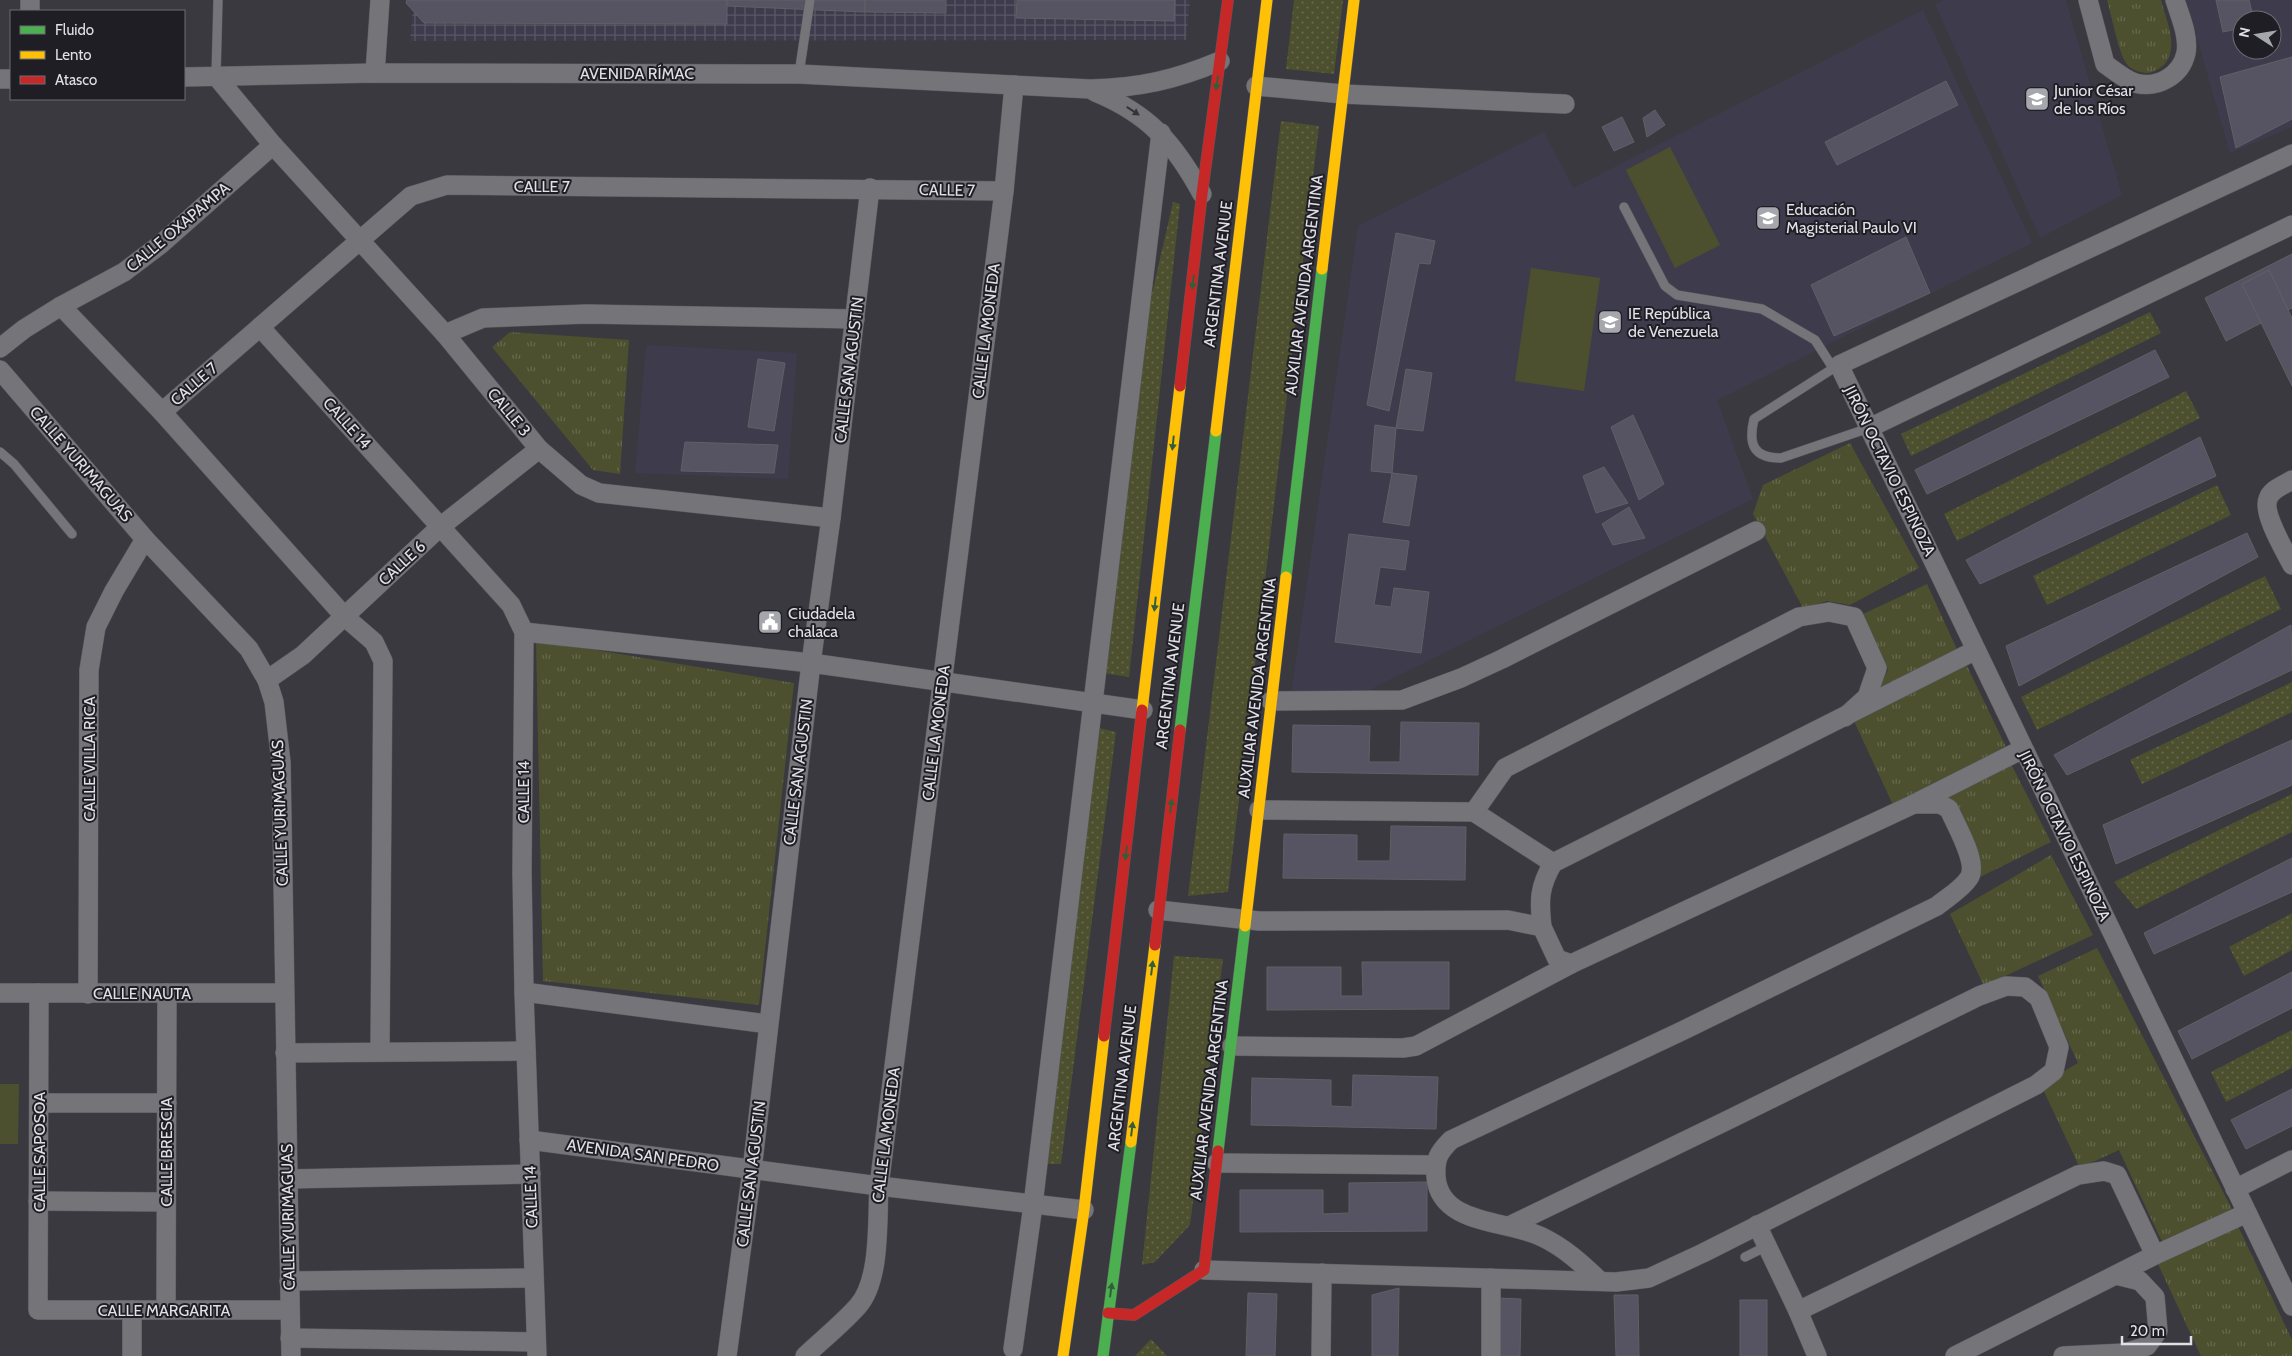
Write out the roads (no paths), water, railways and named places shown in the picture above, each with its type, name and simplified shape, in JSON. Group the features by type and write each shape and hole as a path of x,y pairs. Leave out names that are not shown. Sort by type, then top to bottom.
{"main road":[{"name":"ARGENTINA AVENUE","path":"1062,1356 1084,1210 1202,194 1228,0"},
{"name":"ARGENTINA AVENUE","path":"1103,1356 1267,0"},
{"name":"AUXILIAR AVENIDA ARGENTINA","path":"1204,1270 1232,1046 1258,810 1354,0"},
{"path":"1108,1313 1134,1315 1204,1270"}],"street":[{"path":"375,73 380,0"},
{"path":"2088,0 2105,64 2134,83 2148,85 2166,80 2178,70 2186,53 2185,32 2175,0"},
{"name":"AVENIDA RÍMAC","path":"185,77 375,73 799,74 1090,89 1123,88 1156,83 1189,74 1220,61"},
{"path":"216,76 274,145"},
{"name":"CALLE LA MONEDA","path":"806,1356 859,1304 869,1286 874,1263 879,1186 1004,191 1014,85"},
{"path":"1256,86 1343,94 1565,104"},
{"name":"AVENIDA RÍMAC","path":"1090,89 1115,100 1139,115 1161,133 1184,161 1202,194"},
{"path":"1013,1349 1033,1205 1161,133"},
{"name":"CALLE 3","path":"274,145 445,334 539,449 581,485 599,493 831,518"},
{"name":"CALLE OXAPAMPA","path":"0,348 24,329 124,272 161,244 274,145"},
{"path":"1836,366 2292,154"},
{"name":"CALLE 7","path":"162,412 411,196 447,185 870,188 1004,191"},
{"name":"CALLE SAN AGUSTIN","path":"727,1356 752,1170 811,663 831,518 870,188"},
{"path":"1869,428 2292,225"},
{"path":"62,306 162,412 345,616 374,642 383,661 380,1051"},
{"path":"445,334 483,318 587,314 855,319"},
{"name":"CALLE 14","path":"260,327 511,605 524,632 522,872 524,992 536,1349"},
{"name":"JIRÓN OCTAVIO ESPINOZA","path":"1836,366 1869,428 2292,1306"},
{"name":"CALLE YURIMAGUAS","path":"0,370 146,539 249,649 267,680 274,702 281,762 290,1347"},
{"name":"CALLE 6","path":"267,680 303,655 440,527 539,449"},
{"path":"2292,480 2274,490 2267,500 2267,513 2292,564"},
{"path":"1271,701 1402,700 1486,667 1756,531"},
{"name":"CALLE VILLA RICA","path":"88,994 89,670 96,627 114,591 146,539"},
{"path":"1474,812 1505,768 1799,617 1829,612 1854,617 1877,668 1866,697 1845,717"},
{"path":"524,632 811,663 1143,710"},
{"path":"1571,964 1557,959 1542,928 1539,901 1543,880 1553,863 1976,650"},
{"path":"1232,1046 1403,1048 1416,1046 1571,964 1914,804 2023,749"},
{"path":"1600,1281 1565,1251 1542,1236 1481,1220 1460,1212 1443,1199 1437,1182 1436,1165 1440,1151 1451,1140 1684,1030 1937,906 1963,886 1971,876 1973,864 1949,809 1940,804 1914,804"},
{"path":"1258,810 1474,812 1553,863"},
{"path":"1158,910 1246,920 1508,920 1542,928"},
{"path":"1204,1270 1630,1282 1649,1278 2036,1085 2054,1071 2059,1047 2039,998 2024,987 2006,986 1979,996 1509,1226"},
{"path":"524,992 768,1024"},
{"name":"CALLE SAPOSOA","path":"38,1310 39,993"},
{"name":"CALLE NAUTA","path":"0,994 284,993"},
{"name":"CALLE BRESCIA","path":"166,1310 167,994"},
{"path":"285,1053 526,1051"},
{"path":"39,1103 166,1103"},
{"name":"AVENIDA SAN PEDRO","path":"529,1140 752,1170 1084,1210"},
{"path":"2235,1189 2292,1160"},
{"path":"1217,1163 1436,1165"},
{"path":"1798,1311 2078,1175 2104,1171 2117,1174 2155,1255"},
{"path":"288,1179 530,1174"},
{"path":"38,1201 166,1202"},
{"path":"1955,1356 2155,1255 2247,1213"},
{"path":"1757,1225 1817,1356"},
{"path":"1321,1356 1322,1273"},
{"path":"2062,1356 2124,1353 2146,1346 2158,1331 2155,1297 2140,1281 2116,1275"},
{"path":"289,1281 534,1278"},
{"path":"1491,1278 1491,1356"},
{"name":"CALLE MARGARITA","path":"38,1310 289,1310"},
{"path":"132,1310 132,1356"},
{"path":"290,1347 536,1349"}],"lane":[{"path":"216,76 218,0"},
{"path":"799,74 810,0"},
{"path":"1624,207 1665,286 1677,296 1762,309 1815,340 1836,366 1754,419 1750,434 1756,450 1768,458 1781,458 1869,428"},
{"path":"0,452 14,464 72,534"},
{"path":"1745,1257 1767,1246"}],"place":[{"name":"Junior César de los Ríos","path":"2037,99"},
{"name":"Educación Magisterial Paulo VI","path":"1768,218"},
{"name":"IE República de Venezuela","path":"1610,322"},
{"name":"Ciudadela chalaca","path":"770,622"}]}
